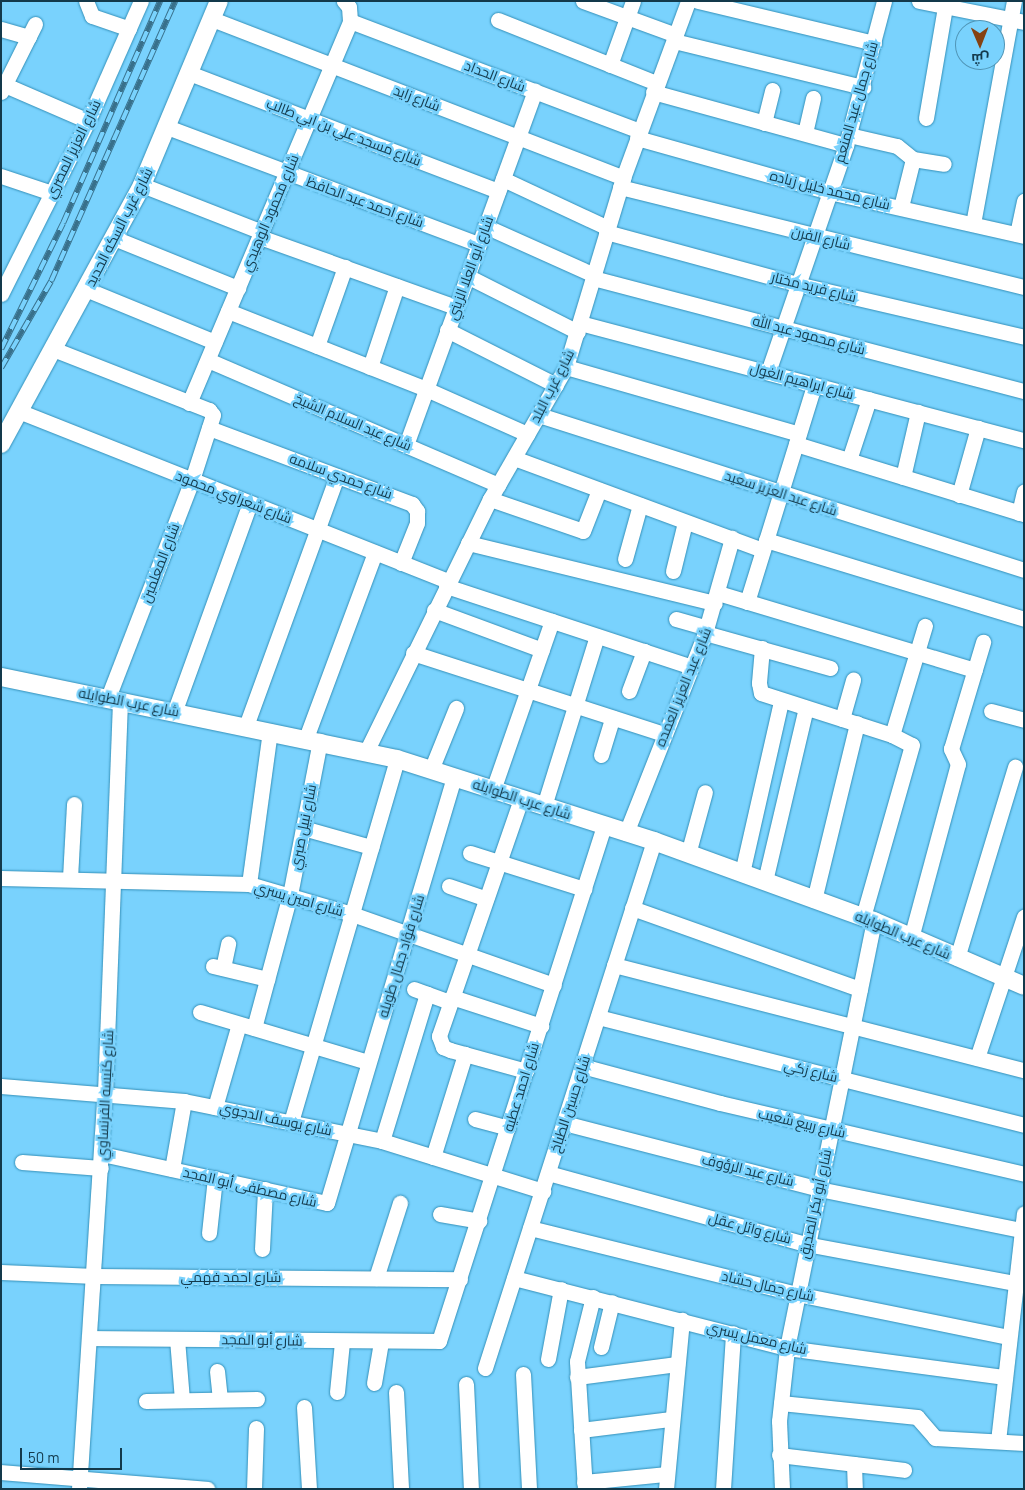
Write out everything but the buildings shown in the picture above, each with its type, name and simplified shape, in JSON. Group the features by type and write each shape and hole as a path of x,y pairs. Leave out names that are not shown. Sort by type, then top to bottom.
{"street":[{"path":"86,1 92,16 129,29"},
{"name":"شارع العزيز المصري","path":"1,294 88,121 141,1"},
{"name":"شارع غرب السكه الحديد","path":"1,444 88,290 142,185 219,1"},
{"path":"344,1 349,7 350,21"},
{"path":"583,1 628,17 675,38 863,87"},
{"path":"610,65 633,1"},
{"name":"شارع غرب البلد","path":"367,750 412,653 490,499 566,367 621,182 688,1"},
{"path":"698,1 874,43"},
{"name":"شارع جمال عبد المنعم","path":"768,372 813,236 848,140 884,1"},
{"path":"918,1 946,4 1018,20"},
{"path":"973,224 1018,20 1014,1"},
{"path":"926,118 946,4"},
{"name":"شارع زايد","path":"212,19 518,137 621,182"},
{"path":"498,20 610,65 655,88 764,123 805,133 897,146 913,159 944,164"},
{"name":"شارع محمود الوهيدي","path":"189,403 350,21"},
{"name":"شارع الحداد","path":"350,21 638,134"},
{"path":"1,29 32,30 4,83 88,121"},
{"name":"شارع مسجد علي بن ابي طالب","path":"189,73 310,119 501,185 607,230"},
{"path":"764,123 772,90"},
{"name":"شارع أبو العلا الزيني","path":"406,445 535,92"},
{"path":"805,133 813,98"},
{"name":"شارع احمد عبد الحافظ","path":"167,127 479,244"},
{"name":"شارع محمد خليل زياده","path":"638,134 829,192 1020,235"},
{"path":"901,207 913,159"},
{"path":"1,176 52,194"},
{"name":"شارع الفرن","path":"621,182 813,236 1024,286"},
{"path":"142,185 344,267 456,306"},
{"path":"1020,235 1024,201"},
{"name":"شارع محمود عبد الله","path":"485,226 594,276 1024,392"},
{"name":"شارع فريد مختار","path":"607,230 797,284 1024,337"},
{"path":"114,238 238,288"},
{"path":"317,346 344,267"},
{"name":"شارع ابراهيم الغول","path":"467,276 579,328 768,372 1024,440"},
{"path":"370,367 397,286"},
{"path":"88,290 215,342"},
{"path":"228,311 426,389 528,434"},
{"path":"448,330 556,384"},
{"path":"53,349 210,411 209,428"},
{"name":"شارع عبد السلام الشيخ","path":"208,360 498,485"},
{"path":"566,367 797,439 849,460 1021,513 1024,492"},
{"path":"747,602 814,385"},
{"path":"849,460 868,399"},
{"name":"شارع شعراوي محمود","path":"20,412 402,563 447,584 690,666"},
{"path":"903,477 918,412"},
{"name":"شارع عبد العزيز سعيد","path":"538,415 1024,570"},
{"name":"شارع حمدي سلامه","path":"209,428 412,504 417,511 417,523 402,563"},
{"name":"شارع المعلمين","path":"114,700 209,428"},
{"path":"959,495 978,428"},
{"path":"514,458 732,538 764,545 1024,619"},
{"path":"246,726 337,476"},
{"path":"490,499 583,531 599,490"},
{"path":"175,710 250,503"},
{"path":"625,559 640,505"},
{"path":"673,571 685,522"},
{"name":"شارع عبد العزيز العمده","path":"626,833 690,666 706,630 732,538"},
{"path":"468,543 716,598 747,602 975,670"},
{"name":"شارع نبيل صبري","path":"254,1028 290,895 303,828 313,739 374,552"},
{"path":"434,610 542,650"},
{"path":"676,619 762,648 830,668"},
{"path":"494,790 552,621"},
{"path":"762,648 759,690 765,696 892,735 926,626"},
{"path":"544,806 597,636"},
{"path":"912,938 958,764 951,749 983,642"},
{"path":"630,691 644,651"},
{"path":"412,653 664,734"},
{"name":"شارع عرب الطوايله","path":"1,677 114,700 175,710 367,750 397,759 654,841 765,881 868,919 1024,986"},
{"path":"814,900 849,721 853,680"},
{"name":"شارع كنيسه الفرنساوي","path":"79,1484 95,1276 106,1092 114,879 114,700"},
{"path":"742,873 782,700"},
{"path":"432,770 456,708"},
{"path":"765,881 806,708"},
{"path":"991,711 1024,720"},
{"path":"601,755 612,718"},
{"path":"249,884 270,731"},
{"name":"شارع أبو بكر الصديق","path":"782,1489 779,1455 781,1403 787,1348 796,1294 860,990 868,919 912,745 892,735"},
{"path":"291,1122 397,759"},
{"path":"957,958 1015,767"},
{"name":"شارع فؤاد جمال طويله","path":"347,1134 454,777"},
{"path":"688,854 705,792"},
{"path":"521,799 439,1036 443,1047 526,1071"},
{"path":"70,878 74,804"},
{"name":"شارع احمد عطيه","path":"434,1343 441,1339 604,826"},
{"path":"303,828 371,847"},
{"name":"شارع حسين الطباخ","path":"485,1368 654,841"},
{"path":"470,853 584,889"},
{"name":"شارع امين يسري","path":"1,878 114,879 249,884 352,914 554,985"},
{"path":"449,886 486,900"},
{"path":"632,908 860,990"},
{"path":"977,1058 1002,978 1024,917"},
{"path":"228,944 218,967 267,979"},
{"path":"614,965 1024,1070"},
{"path":"382,1141 420,992 541,1026"},
{"path":"200,1012 368,1062"},
{"name":"شارع زكي","path":"598,1017 1024,1124"},
{"path":"215,1107 239,1024"},
{"path":"432,1157 465,1054"},
{"name":"شارع ربيع شعيب","path":"582,1066 831,1130 1024,1174"},
{"name":"شارع يوسف الدجوي","path":"1,1086 106,1092 184,1101 382,1141 543,1190"},
{"path":"172,1169 184,1101"},
{"path":"475,1119 508,1128"},
{"name":"شارع عبد الرؤوف","path":"564,1123 818,1189 1021,1230"},
{"name":"شارع مصطفى أبو المجد","path":"22,1162 101,1161 172,1169 327,1203 347,1134"},
{"name":"شارع وائل عقل","path":"548,1173 806,1244 1015,1283"},
{"path":"209,1233 215,1178"},
{"path":"262,1249 265,1189"},
{"path":"376,1278 400,1204"},
{"path":"998,1441 1008,1337 1024,1213"},
{"path":"440,1214 479,1221"},
{"name":"شارع جمال حشاد","path":"530,1228 796,1294 1008,1337"},
{"name":"شارع احمد فهمي","path":"1,1272 95,1276 460,1279"},
{"name":"شارع معمل يسري","path":"514,1278 787,1348 1005,1377"},
{"path":"548,1359 561,1290"},
{"path":"593,1297 577,1353 584,1485 665,1482 682,1320"},
{"path":"601,1347 612,1302"},
{"path":"723,1489 733,1333"},
{"name":"شارع أبو المجد","path":"90,1338 434,1343"},
{"path":"177,1339 182,1400"},
{"path":"337,1392 342,1342"},
{"path":"374,1383 381,1342"},
{"path":"577,1377 677,1364"},
{"path":"218,1371 220,1399"},
{"path":"523,1374 529,1489"},
{"path":"466,1384 471,1489"},
{"path":"396,1392 401,1489"},
{"path":"146,1401 257,1398"},
{"path":"781,1403 917,1417 935,1438 1024,1443"},
{"path":"304,1408 309,1489"},
{"path":"581,1430 671,1419"},
{"path":"254,1489 256,1428"},
{"path":"779,1455 904,1470"},
{"path":"854,1464 855,1489"},
{"path":"1,1472 79,1484 207,1489"}],"railway":[{"path":"1,349 63,223 160,1"},
{"path":"1,368 51,281 175,1"}]}
